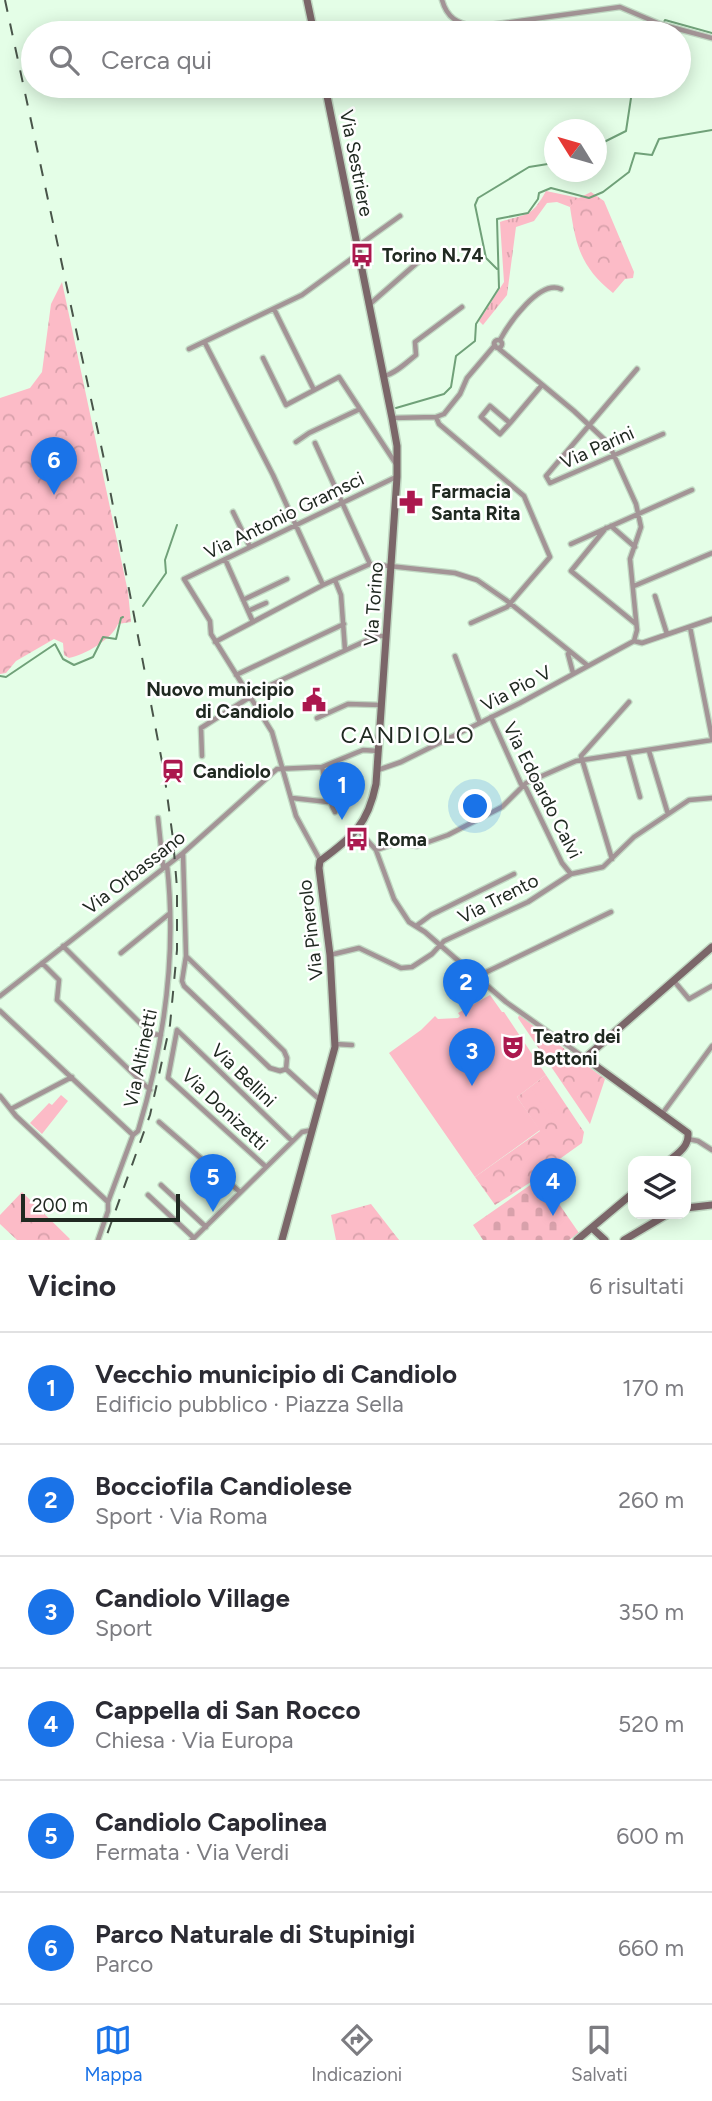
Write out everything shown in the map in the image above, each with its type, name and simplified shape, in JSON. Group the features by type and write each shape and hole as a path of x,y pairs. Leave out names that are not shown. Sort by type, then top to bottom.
{"main road":[{"path":"307,0 311,21"},
{"name":"Via Sestriere","path":"327,98 358,250"},
{"name":"Via Torino","path":"358,250 397,446 378,770 371,807 358,830"},
{"name":"Via Pinerolo","path":"282,1240 335,1044 330,955 318,868 320,861 358,830"},
{"path":"675,1156 685,1147 688,1133 585,1058 712,947"},
{"path":"577,1240 628,1197"},
{"path":"691,1207 712,1205"},
{"path":"624,1240 660,1219"},
{"path":"636,1240 644,1229"},
{"path":"591,1230 593,1240"},
{"path":"591,1230 605,1240"}],"street":[{"path":"442,0 445,10 456,21"},
{"path":"518,21 620,7 653,21"},
{"path":"691,32 712,38"},
{"path":"190,349 308,292 400,216"},
{"path":"369,305 418,261"},
{"path":"392,418 436,417 444,414 458,398 467,378 499,345 537,293 552,286 561,289"},
{"path":"383,376 389,375 416,355 415,342 462,307"},
{"path":"274,309 314,390"},
{"path":"205,342 273,475 323,585"},
{"path":"499,345 506,355 605,440 614,455 639,514 641,531 630,559 637,624 634,641"},
{"path":"262,358 286,405 339,377 397,465"},
{"path":"589,425 637,369"},
{"path":"510,423 490,406 481,417 500,434 510,423 542,385"},
{"path":"296,442 360,409"},
{"path":"436,417 439,424 524,496 550,557 511,604 471,623"},
{"name":"Via Parini","path":"589,425 546,476 550,483 663,434"},
{"path":"315,443 370,564"},
{"name":"Via Antonio Gramsci","path":"215,642 209,621 184,579 397,477"},
{"path":"571,544 692,490"},
{"path":"233,512 250,547"},
{"path":"608,527 635,547"},
{"path":"608,527 571,571 637,624"},
{"path":"634,586 712,553"},
{"path":"225,559 253,622"},
{"path":"320,861 302,830 272,732 215,642 323,585 370,564 470,577 511,604 587,665"},
{"path":"243,600 287,579"},
{"path":"335,580 341,595 345,650"},
{"path":"655,596 667,634"},
{"path":"248,611 265,603"},
{"name":"Via Pio V","path":"378,770 491,718 634,641 642,643 712,619"},
{"path":"236,675 344,624"},
{"path":"376,850 401,843 417,846 448,835 502,807 523,786 543,774 582,760 712,739 690,626"},
{"path":"202,756 201,728 250,696 376,636 386,636"},
{"path":"566,650 572,662 573,673"},
{"path":"455,656 480,723"},
{"path":"612,859 581,756 629,702"},
{"path":"317,718 348,704 381,705"},
{"name":"Via Edoardo Calvi","path":"491,718 562,863 571,874"},
{"path":"283,768 322,767 363,750 379,751"},
{"path":"649,751 668,814"},
{"path":"628,754 640,797"},
{"path":"322,767 328,802 335,812"},
{"name":"Via Orbassano","path":"0,996 183,853 267,777 283,768"},
{"path":"292,798 328,802"},
{"name":"Via Trento","path":"330,955 359,948 406,969 418,964 444,941 528,902 571,874 603,867 634,837 689,800 712,798"},
{"name":"Via Altinetti","path":"98,1240 108,1211 108,1202 133,1135 138,1131 150,1090 161,1035 169,964 170,914 158,818"},
{"path":"358,830 376,850 401,911 506,1002 585,1058"},
{"path":"183,853 186,956 182,981 184,986 270,1068 280,1071 286,1069"},
{"path":"416,926 431,915 514,874"},
{"path":"476,977 611,912"},
{"path":"121,953 170,914"},
{"path":"63,946 151,1034 161,1035"},
{"path":"186,956 284,1051 287,1058 286,1069"},
{"path":"42,963 59,980 57,1000 150,1090"},
{"path":"674,981 689,999 712,986"},
{"path":"0,1011 133,1135"},
{"name":"Via Bellini","path":"177,1030 292,1141"},
{"name":"Via Donizetti","path":"177,1030 168,1078 265,1166"},
{"path":"335,1044 352,1045"},
{"path":"662,1114 712,1046"},
{"path":"286,1069 321,1100"},
{"path":"11,1109 72,1077"},
{"path":"0,1096 108,1202"},
{"path":"159,1122 240,1192"},
{"path":"148,1195 193,1239 292,1141 302,1132 313,1130"},
{"path":"688,1139 698,1141 712,1150"},
{"path":"161,1185 206,1227"}],"green space":[{"path":"546,191 579,198 570,207 557,202 547,203 534,221 516,227 507,295 483,325 479,321 504,282 500,222 528,213"},
{"path":"591,192 604,201 634,272 633,278 625,279 613,293 587,265 575,234 570,207 575,200"},
{"path":"62,282 128,592 131,622 118,624 97,646 69,658 64,655 63,643 54,639 16,661 6,673 0,674 0,398 30,388 42,372 51,304"},
{"path":"490,995 546,1075 517,1097 540,1130 475,1177 389,1053 421,1030 435,1016 438,1019 458,1018 458,1013"},
{"path":"519,1015 605,1079 590,1124 518,1018"},
{"path":"546,1075 584,1132 582,1143 533,1178 534,1180 495,1205 475,1177 540,1131 517,1097"},
{"path":"547,1079 564,1105 549,1115 532,1089"},
{"path":"61,1095 68,1101 42,1134 30,1123 49,1103 52,1105"},
{"path":"539,1175 579,1233 569,1240 483,1240 473,1225 536,1181 535,1178"},
{"path":"22,1192 69,1240 17,1240 0,1224 0,1215"},
{"path":"371,1204 399,1240 336,1240 331,1215"}],"waterway":[{"path":"664,21 669,21"},
{"path":"691,27 712,33"},
{"path":"607,140 626,131 631,98"},
{"path":"396,408 444,394 451,387 456,356 475,341 476,324 499,288 497,219 528,213 539,193 551,188 589,198 603,192 629,172 635,153 652,155 659,139 712,130"},
{"path":"497,269 486,258 475,205 478,198 529,167 544,165"},
{"path":"143,606 166,573 165,560 177,525"},
{"path":"0,676 6,677 55,644 63,659 74,665 93,657 103,637 116,639 123,617"}],"railway":[{"path":"5,0 21,74"},
{"path":"26,98 105,464 164,772 177,888 177,950 170,1025 150,1115 105,1240"}],"place":[{"name":"Torino N.74","path":"362,255"},
{"name":"Parco Naturale di Stupinigi","path":"54,495"},
{"name":"Farmacia Santa Rita","path":"411,502"},
{"name":"Nuovo municipio di Candiolo","path":"314,700"},
{"name":"Candiolo","path":"173,771"},
{"name":"Vecchio municipio di Candiolo","path":"342,820"},
{"name":"Roma","path":"357,839"},
{"name":"Bocciofila Candiolese","path":"466,1017"},
{"name":"Teatro dei Bottoni","path":"513,1047"},
{"name":"Candiolo Village","path":"472,1086"},
{"name":"Candiolo Capolinea","path":"213,1212"},
{"name":"Cappella di San Rocco","path":"553,1216"}],"district":[{"name":"CANDIOLO","path":"408,735"}]}
